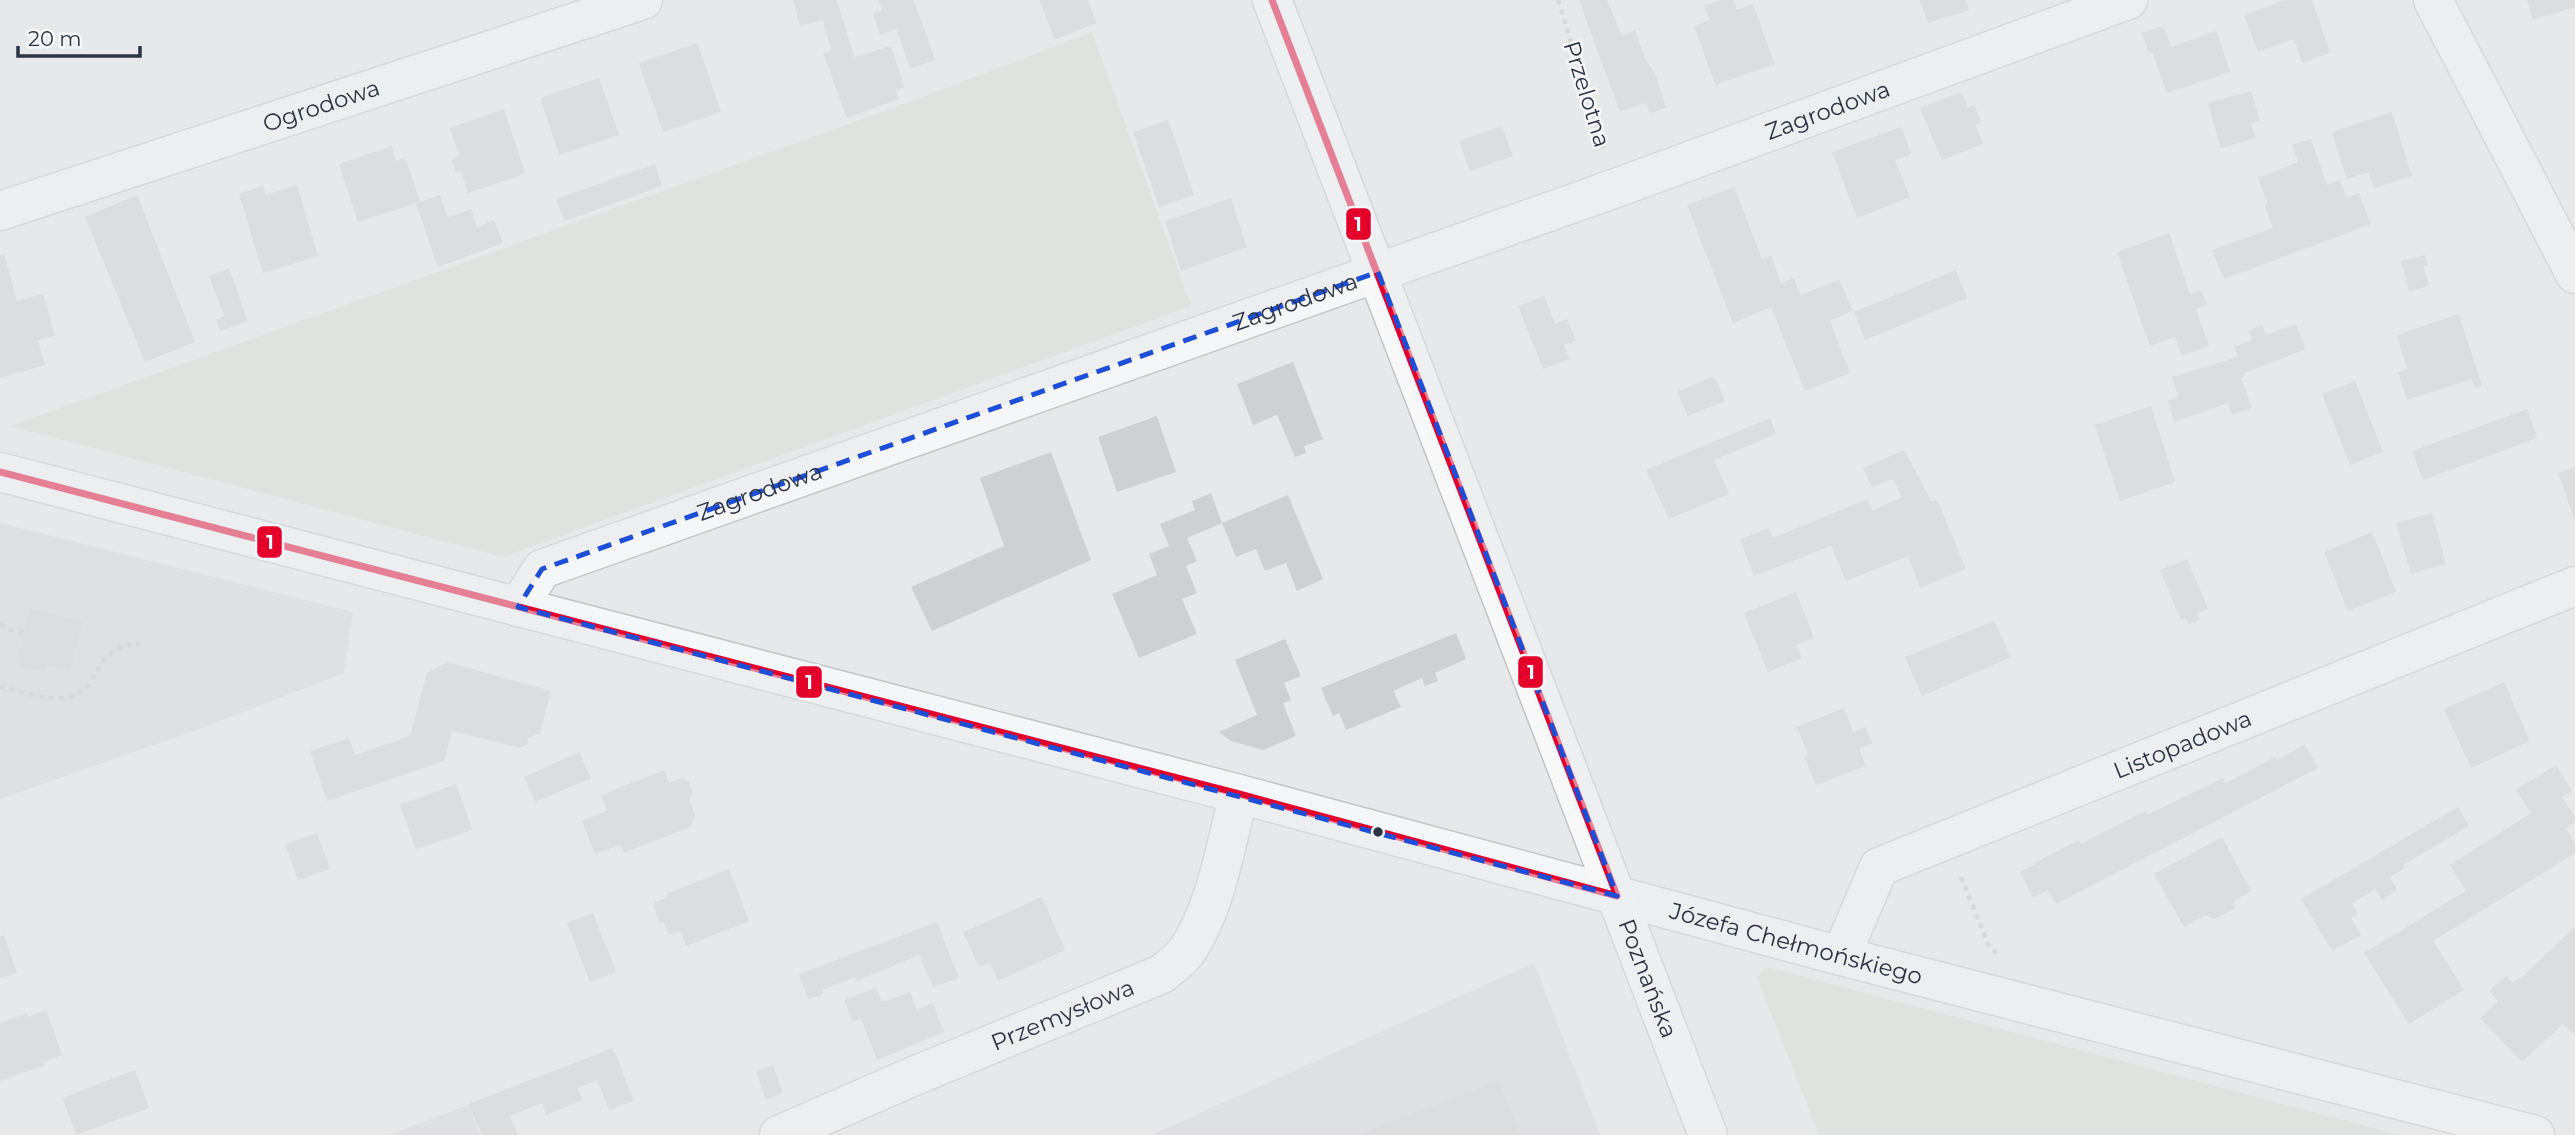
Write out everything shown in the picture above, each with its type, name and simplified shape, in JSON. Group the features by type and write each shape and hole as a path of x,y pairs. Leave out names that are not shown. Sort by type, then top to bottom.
{"main road":[{"name":"Poznańska","path":"1272,0 1708,1135"}],"street":[{"name":"Ogrodowa","path":"0,211 643,0"},
{"name":"Zagrodowa","path":"518,607 542,569 1616,188 2128,0"},
{"path":"2433,0 2575,274"},
{"name":"Józefa Chełmońskiego","path":"0,472 1239,794 1841,956 2535,1135"},
{"name":"Listopadowa","path":"1841,956 1879,867 2575,586"},
{"name":"Przemysłowa","path":"779,1135 1162,974 1185,954 1202,925 1239,794"}],"path":[{"name":"Przelotna","path":"1558,0 1616,188"},
{"path":"0,624 23,633"},
{"path":"0,687 53,697 68,697 84,687 114,649 127,643 140,644"},
{"path":"1946,840 1987,944 2001,958"}],"highlighted area":[{"path":"1378,272 1617,896 518,607 542,569"}],"shaded area":[{"path":"1092,32 1191,306 503,557 10,426 915,100"},
{"path":"0,523 353,612 344,673 191,732 0,799"},
{"path":"1534,963 1600,1135 1151,1135"},
{"path":"1767,967 2400,1135 1819,1135 1757,978"},
{"path":"468,1105 480,1135 389,1135"}],"building":[{"path":"793,0 837,0 854,57 891,46 904,87 896,90 899,99 847,118 823,53 831,50 823,20 800,26"},
{"path":"878,0 914,0 935,60 911,69 896,29 880,35 873,13 882,10"},
{"path":"1040,0 1088,0 1096,23 1054,40"},
{"path":"1579,0 1607,0 1622,36 1635,30 1646,61 1655,73 1666,108 1650,113 1646,103 1620,112"},
{"path":"1721,0 1733,0 1737,10 1753,4 1775,66 1718,84 1716,87 1694,26 1710,20 1704,6"},
{"path":"1920,0 1965,0 1969,10 1928,23"},
{"path":"2285,0 2312,0 2330,53 2302,63 2294,39 2258,52 2244,15"},
{"path":"2527,0 2575,0 2575,7 2533,20"},
{"path":"2163,26 2171,47 2216,31 2230,72 2167,93 2153,53 2149,54 2142,33"},
{"path":"697,43 721,112 663,132 639,63"},
{"path":"599,78 619,135 559,155 540,98"},
{"path":"2251,91 2260,121 2251,123 2256,138 2221,148 2208,103"},
{"path":"1961,92 1968,108 1974,105 1981,122 1975,125 1983,144 1942,160 1920,108"},
{"path":"504,109 525,174 468,193 461,171 456,173 451,160 460,156 450,128"},
{"path":"2392,112 2412,176 2374,188 2369,172 2347,179 2332,132"},
{"path":"1168,120 1194,195 1159,207 1133,132"},
{"path":"1502,126 1513,156 1470,171 1459,141"},
{"path":"1901,127 1911,154 1895,160 1910,197 1857,218 1832,152"},
{"path":"2311,139 2327,185 2340,180 2346,198 2359,193 2371,224 2224,279 2212,250 2273,228 2265,205 2268,204 2258,178 2298,162 2292,145"},
{"path":"392,146 396,161 405,158 420,202 440,195 448,217 471,209 477,227 494,220 503,243 438,267 416,203 358,222 339,164"},
{"path":"655,164 662,186 565,221 556,199"},
{"path":"297,185 318,256 263,273 239,194 263,186 266,195"},
{"path":"1734,187 1762,259 1771,256 1781,283 1794,278 1800,295 1839,280 1853,310 1830,321 1850,373 1805,391 1771,307 1733,323 1687,205"},
{"path":"137,195 195,342 145,362 85,217"},
{"path":"1231,198 1247,247 1181,271 1165,221"},
{"path":"2169,233 2190,294 2201,290 2207,305 2196,309 2209,346 2182,356 2175,337 2150,346 2117,252"},
{"path":"4,254 17,301 43,294 55,335 38,340 45,365 0,378 0,255"},
{"path":"2425,255 2428,265 2424,266 2429,286 2409,291 2401,261"},
{"path":"229,268 248,321 220,331 216,320 224,316 209,276"},
{"path":"1956,270 1967,298 1865,340 1854,312"},
{"path":"1544,296 1555,324 1567,319 1576,341 1564,345 1569,359 1543,369 1518,306"},
{"path":"2459,314 2482,386 2475,388 2472,379 2407,400 2398,372 2407,369 2397,335"},
{"path":"2296,324 2306,349 2244,373 2245,376 2241,378 2252,408 2232,415 2228,403 2174,422 2168,401 2178,397 2172,377 2238,357 2234,347 2252,340 2249,331 2262,325 2266,335"},
{"path":"1293,362 1323,439 1304,446 1306,453 1295,457 1277,415 1253,425 1237,384"},
{"path":"1714,376 1725,401 1688,416 1677,392"},
{"path":"2355,381 2383,452 2350,465 2322,394"},
{"path":"2151,406 2175,482 2120,501 2095,425"},
{"path":"2527,409 2537,438 2423,480 2412,451"},
{"path":"1157,416 1176,472 1117,492 1098,437"},
{"path":"1770,418 1776,434 1714,460 1729,494 1669,519 1646,470"},
{"path":"1904,450 1932,502 1937,500 1966,569 1920,588 1908,556 1846,581 1831,546 1754,576 1740,539 1769,528 1773,538 1867,499 1872,511 1902,497 1893,479 1872,487 1863,468"},
{"path":"1051,452 1091,560 932,631 911,587 1004,546 980,478"},
{"path":"2575,467 2575,521 2558,473"},
{"path":"1211,493 1222,523 1187,538 1197,561 1186,566 1197,593 1182,599 1197,634 1139,658 1112,594 1157,575 1149,554 1169,546 1160,524 1195,510 1192,501"},
{"path":"1288,495 1323,579 1297,591 1286,563 1265,571 1256,549 1236,557 1222,523"},
{"path":"2432,513 2446,564 2411,574 2396,523"},
{"path":"2372,532 2396,592 2348,611 2324,552"},
{"path":"2187,559 2208,609 2197,613 2200,620 2189,624 2186,618 2181,620 2160,570"},
{"path":"1796,592 1814,638 1796,645 1802,658 1768,672 1744,613"},
{"path":"30,608 82,622 70,670 46,664 44,672 19,666 21,658 18,658"},
{"path":"1994,621 2011,657 1922,696 1905,657"},
{"path":"1456,633 1466,659 1435,673 1438,681 1425,686 1422,678 1393,691 1401,707 1346,730 1339,713 1333,716 1321,688"},
{"path":"1285,639 1301,676 1284,683 1291,700 1283,703 1296,736 1263,750 1231,741 1219,732 1257,715 1235,660"},
{"path":"447,662 551,691 540,733 527,739 528,744 520,748 452,731 444,761 327,801 310,751 349,738 355,755 410,736 427,673"},
{"path":"2504,682 2530,741 2471,768 2444,709"},
{"path":"1844,708 1853,732 1866,727 1872,744 1859,748 1866,766 1816,785 1804,756 1808,754 1798,729 1794,728"},
{"path":"2305,745 2318,768 2056,904 2048,890 2033,898 2020,872 2034,863 2079,840 2081,844 2145,811 2147,815 2223,778 2226,783 2275,757 2277,760"},
{"path":"579,752 591,778 535,802 524,777"},
{"path":"2556,765 2572,791 2562,797 2575,817 2575,822 2566,828 2575,844 2575,853 2433,941 2464,990 2409,1024 2364,953 2466,891 2450,865 2531,813 2516,790"},
{"path":"664,770 669,783 682,778 689,782 693,792 690,800 695,815 690,827 624,853 620,845 595,854 582,821 607,811 601,795"},
{"path":"456,784 472,830 416,849 400,805"},
{"path":"2458,807 2469,826 2403,865 2405,868 2390,877 2397,890 2382,900 2375,889 2352,903 2358,914 2351,918 2361,935 2332,951 2301,899"},
{"path":"317,833 330,869 298,880 285,844"},
{"path":"2222,837 2251,891 2235,900 2234,909 2214,919 2206,915 2184,927 2154,874"},
{"path":"729,869 749,921 686,946 681,931 669,935 664,922 660,923 654,907 655,902 668,898 666,894"},
{"path":"1042,897 1065,950 998,981 990,963 979,967 963,932"},
{"path":"593,913 616,972 590,982 567,923"},
{"path":"937,922 959,978 933,987 919,955 857,981 855,977 822,990 823,994 808,999 799,974"},
{"path":"2575,927 2575,1036 2563,1024 2522,1062 2480,1018 2498,1001 2489,991 2506,976 2513,983 2519,977 2520,979"},
{"path":"4,935 17,973 0,978 0,937"},
{"path":"876,988 882,1002 910,992 917,1010 933,1003 944,1032 877,1060 861,1018 853,1022 844,1000"},
{"path":"46,1010 62,1055 43,1062 45,1065 0,1081 0,1023 27,1013 28,1017"},
{"path":"613,1048 634,1101 609,1110 597,1080 577,1088 583,1100 546,1115 542,1103 510,1116 518,1135 482,1135 468,1104"},
{"path":"773,1065 783,1093 766,1100 756,1071"},
{"path":"135,1070 149,1108 76,1135 62,1098"},
{"path":"1499,1081 1520,1135 1357,1135"}],"transit line":[{"name":"1","path":"1272,0 1617,896"},
{"name":"1","path":"0,472 1239,794 1617,896"}]}
